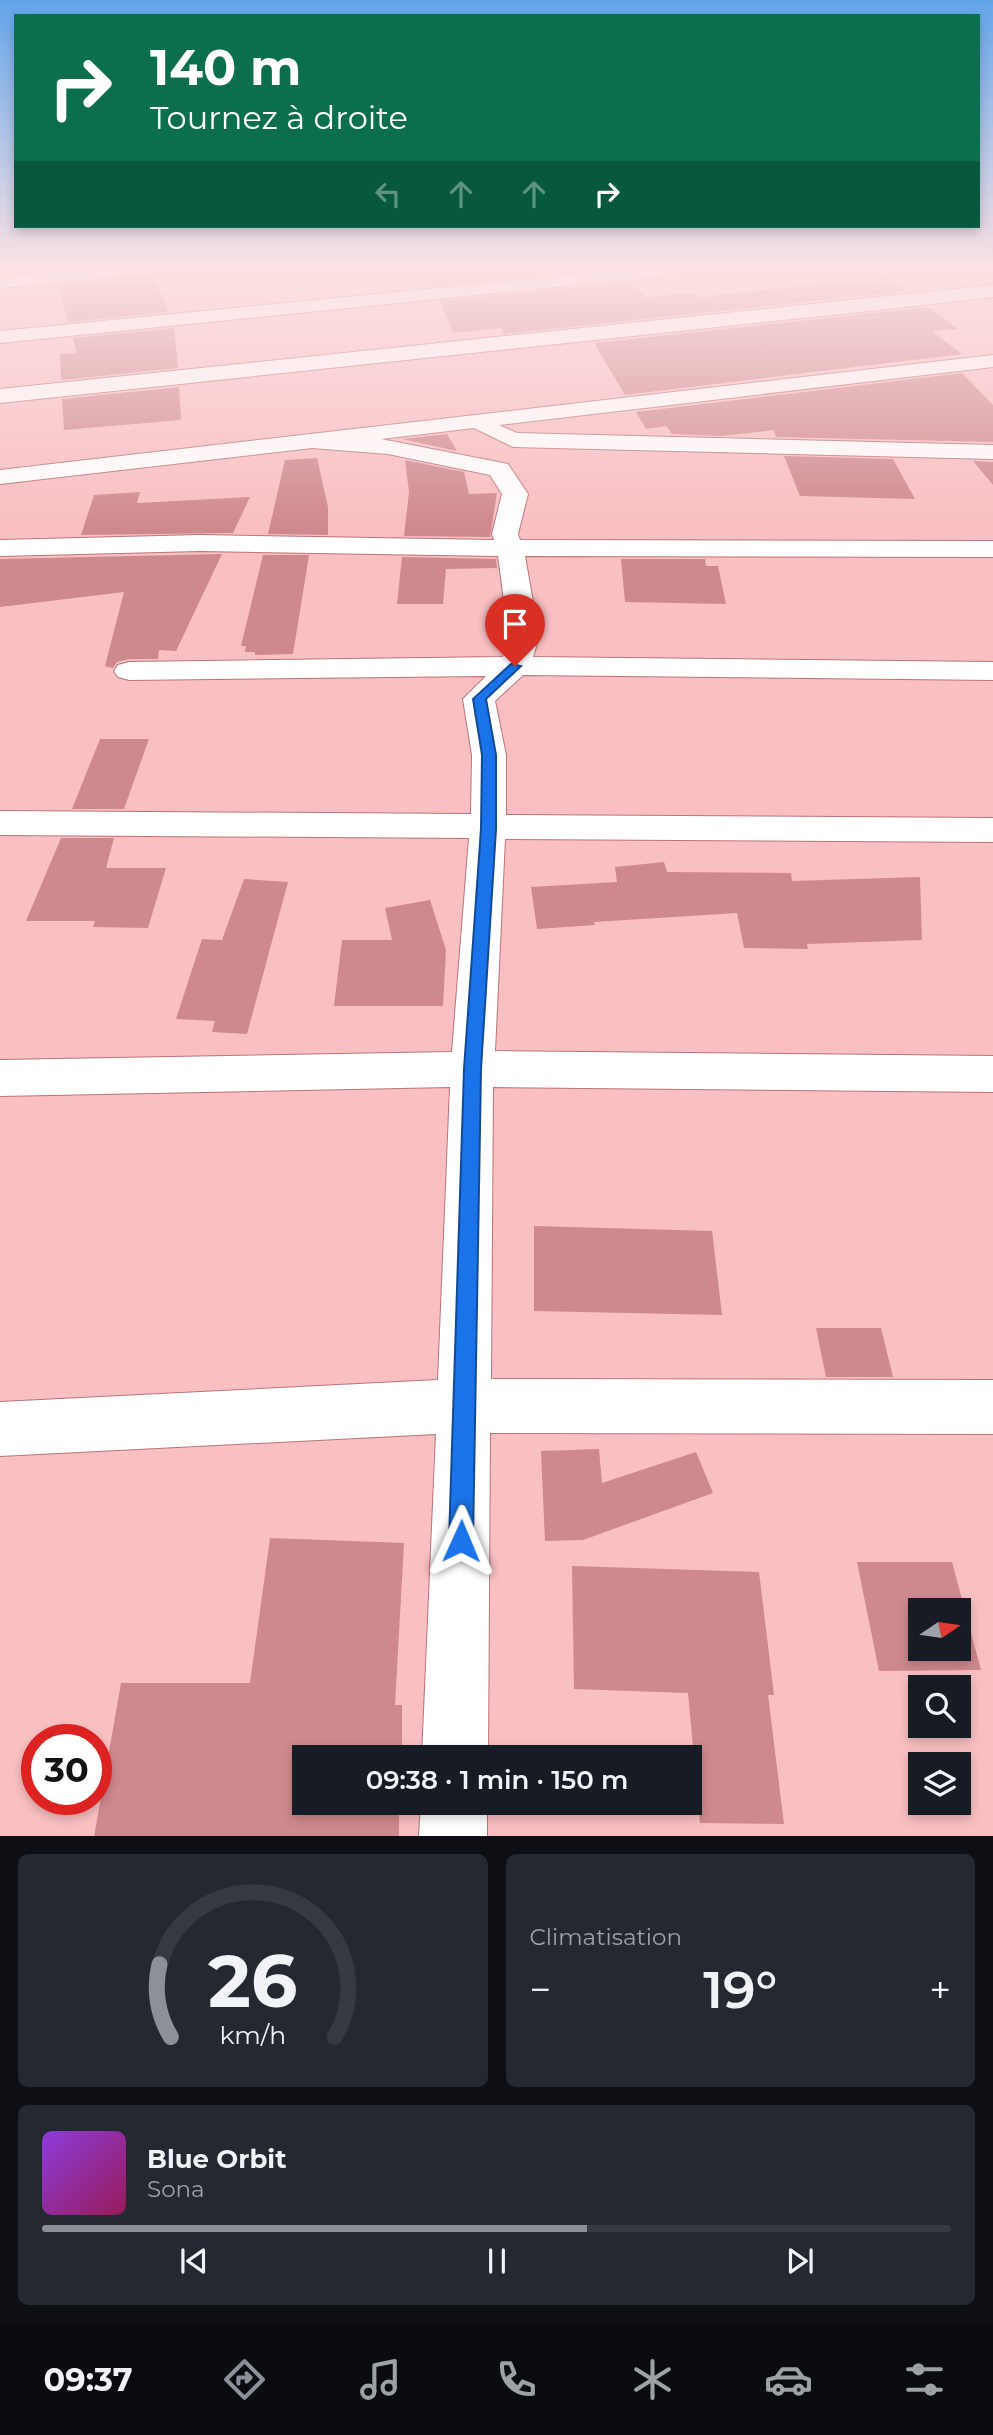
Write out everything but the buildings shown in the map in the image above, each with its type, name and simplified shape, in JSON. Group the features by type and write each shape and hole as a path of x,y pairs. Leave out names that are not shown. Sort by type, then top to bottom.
{"street":[{"path":"0,396 380,356"},
{"path":"0,477 318,442 472,421 993,361"},
{"path":"472,421 513,440 993,452"},
{"path":"318,442 388,447 499,469 516,494 505,534 510,548 524,637 515,666 479,699 489,755 488,829 472,1069 455,1745"},
{"path":"0,548 200,543 510,548 993,549"},
{"path":"129,671 515,666 993,671"},
{"path":"0,823 488,829 993,830"},
{"path":"0,1077 472,1069 993,1074"},
{"path":"0,1429 464,1406 993,1407"},
{"path":"453,1836 454,1815"}],"route":[{"path":"461,1541 472,1069 488,829 489,755 479,699 515,666"}]}
